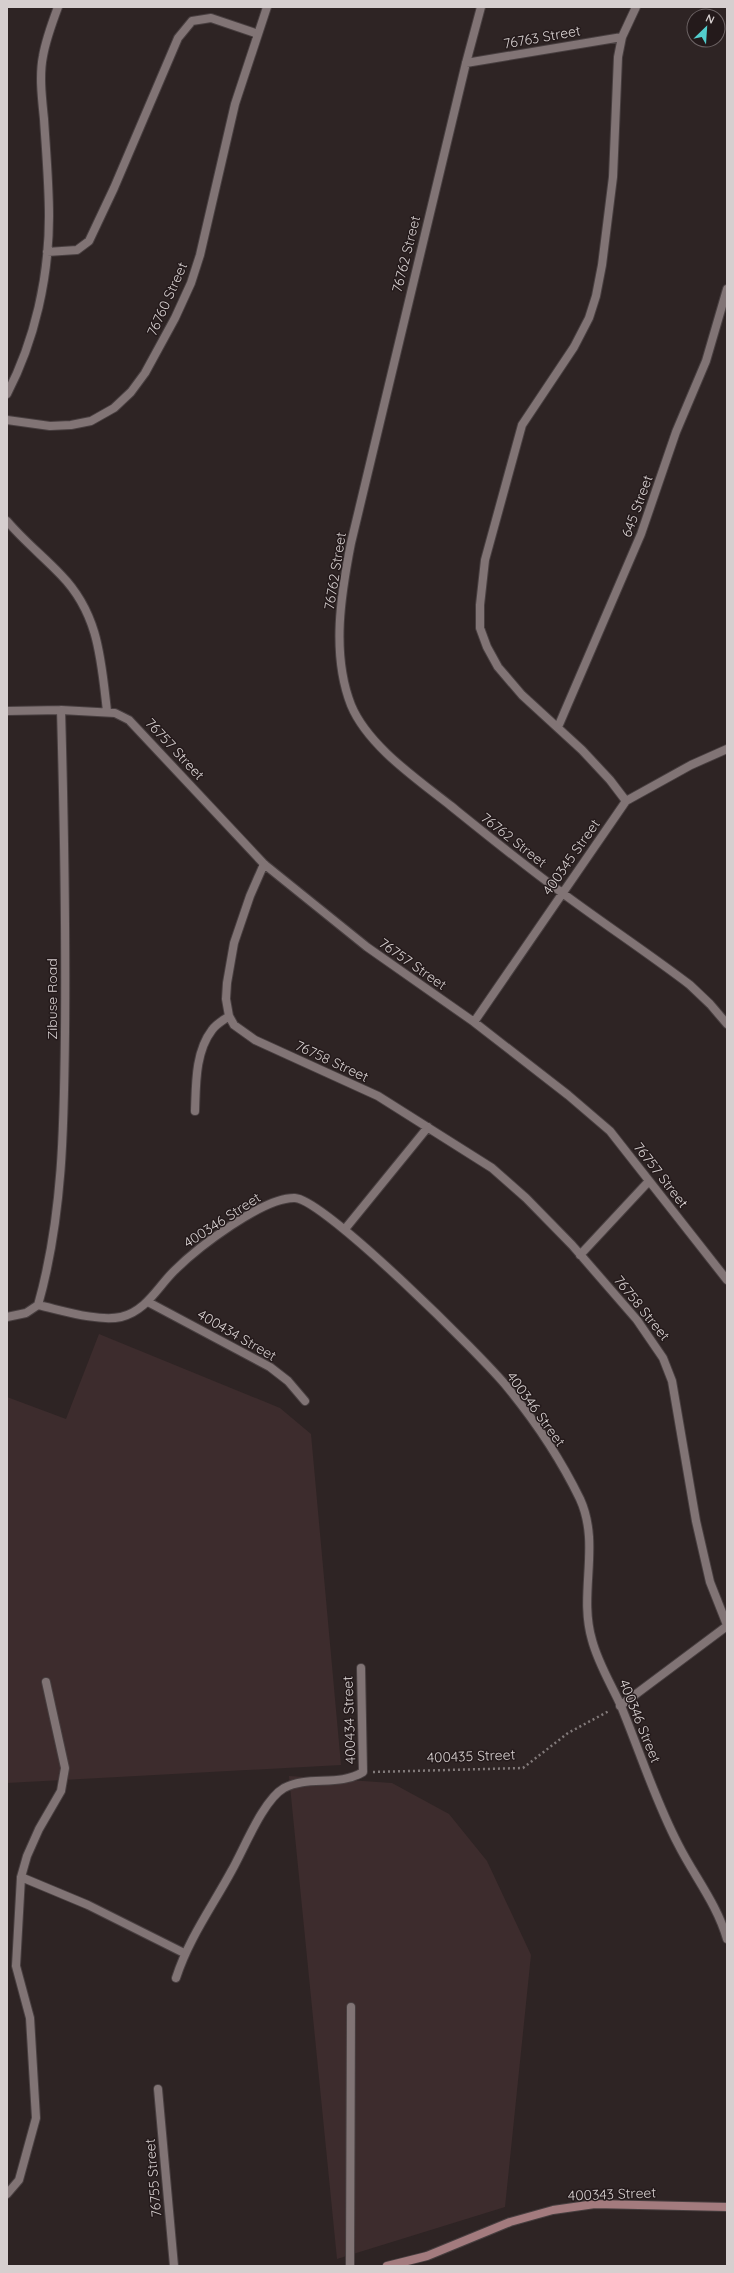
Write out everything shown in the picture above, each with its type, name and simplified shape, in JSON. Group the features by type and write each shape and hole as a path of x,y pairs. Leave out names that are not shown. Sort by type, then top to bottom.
{"street":[{"path":"7,394 31,334 41,300 47,252 49,217 42,86 42,57 48,34 58,7"},
{"name":"76760 Street","path":"7,420 50,426 71,426 91,421 114,408 132,392 145,373 175,318 191,283 200,255 235,104 267,7"},
{"name":"76762 Street","path":"481,7 466,63 351,543 342,589 340,651 346,690 359,721 372,738 415,778 562,893 690,985 710,1004 727,1024"},
{"path":"626,801 610,780 558,726 522,695 498,667 487,647 480,628 480,605 485,560 522,425 574,347 589,318 596,296 602,265 613,177 618,57 622,37 636,7"},
{"path":"47,252 76,250 89,241 114,188 178,38 192,21 211,18 258,34"},
{"name":"76763 Street","path":"466,63 622,37"},
{"name":"645 Street","path":"558,726 641,534 676,432 706,361 727,289"},
{"path":"7,521 62,576 90,616 99,645 107,712"},
{"path":"7,711 61,710"},
{"name":"76757 Street","path":"61,710 107,712 123,716 138,728 264,864 367,947 474,1022 568,1095 610,1131 727,1280"},
{"name":"Zibuse Road","path":"38,1305 48,1269 57,1214 64,1118 66,888 61,710"},
{"name":"400345 Street","path":"474,1022 626,801 691,765 727,749"},
{"path":"195,1112 196,1078 202,1050 212,1030 229,1016 226,999 227,983 234,943 250,896 264,864"},
{"name":"76758 Street","path":"229,1016 234,1025 255,1040 378,1096 428,1126 492,1168 526,1198 580,1255 637,1320 663,1358 672,1381 696,1521 710,1582 727,1626"},
{"path":"345,1229 428,1126"},
{"path":"580,1255 649,1180"},
{"name":"400346 Street","path":"38,1305 113,1318 132,1313 148,1302 187,1259 235,1224 266,1205 284,1199 299,1198 314,1205 345,1229 452,1329 508,1387 543,1437 571,1482 587,1518 590,1539 586,1593 588,1623 592,1642 670,1828 684,1856 709,1897 720,1919 727,1940"},
{"name":"400434 Street","path":"148,1302 270,1367 288,1381 306,1401"},
{"path":"7,1317 26,1313 38,1305"},
{"path":"620,1706 727,1626"},
{"name":"400434 Street","path":"360,1668 363,1772"},
{"path":"7,2194 19,2180 36,2118 30,2018 16,1966 20,1877 26,1856 39,1829 61,1791 66,1768 46,1682"},
{"path":"176,1978 184,1953 269,1801 284,1788 310,1782 352,1778 363,1772"},
{"path":"20,1877 88,1905 184,1953"},
{"path":"350,2266 351,2007"},
{"name":"76755 Street","path":"158,2088 174,2266"},
{"name":"400343 Street","path":"387,2266 426,2256 510,2222 552,2210 595,2204 727,2207"}],"path":[{"name":"400435 Street","path":"363,1772 523,1768 568,1733 620,1706"}],"shaded area":[{"path":"99,1334 280,1408 311,1434 341,1765 7,1783 7,1397 66,1419"},
{"path":"289,1776 392,1783 449,1814 487,1861 531,1955 505,2207 337,2259"}]}
